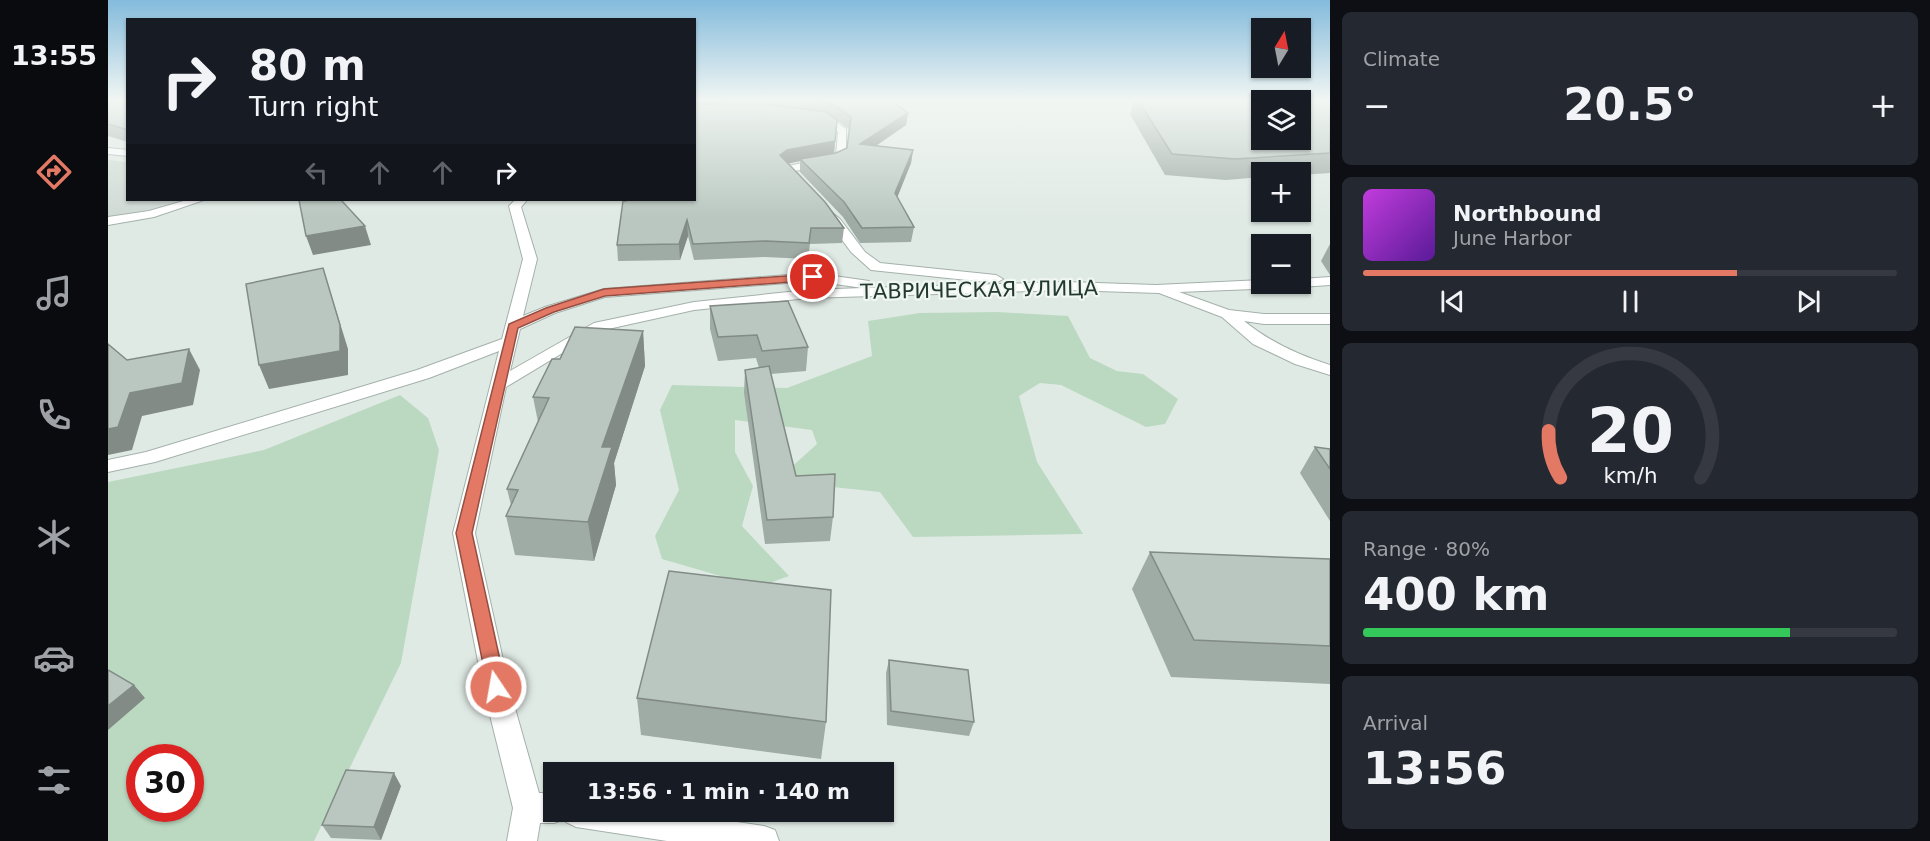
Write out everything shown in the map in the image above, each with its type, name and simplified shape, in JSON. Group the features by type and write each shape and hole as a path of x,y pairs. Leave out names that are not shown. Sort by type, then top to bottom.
{"street":[{"path":"810,193 787,169 834,161 841,157 842,139"},
{"path":"108,151 126,153"},
{"path":"108,221 150,214 195,201"},
{"path":"520,201 515,206 530,259 464,533 496,687 541,808 522,841"},
{"path":"823,206 839,224 847,240 864,260 876,267 1067,286"},
{"path":"108,466 148,458 423,374 511,334 550,310 604,293 813,277 915,291"},
{"path":"1311,282 1330,281"},
{"name":"ТАВРИЧЕСКАЯ УЛИЦА","path":"498,385 594,328 694,306 808,294 1067,286 1156,289 1251,285"},
{"name":"ТАВРИЧЕСКАЯ УЛИЦА","path":"1156,289 1227,314 1264,319 1330,319"},
{"path":"1227,314 1258,341 1301,361 1330,370"},
{"path":"641,822 764,841"}],"shaded area":[{"path":"108,160 126,162 126,201 185,201 151,211 108,218"}],"green space":[{"path":"997,312 1068,316 1090,358 1117,371 1143,374 1178,399 1165,424 1146,427 1061,385 1040,383 1019,396 1037,462 1083,534 913,537 880,492 776,481 817,444 812,430 735,420 735,452 753,486 742,526 789,576 758,587 662,559 655,536 679,490 660,410 672,385 787,388 872,356 868,321 920,313"},
{"path":"400,395 428,418 439,450 401,663 314,841 108,841 108,482 264,450"}],"building":[{"path":"696,139 835,139 787,150 780,155 825,202 844,228 811,228 809,243 766,241 693,244 687,220 679,244 617,245 623,201 696,201"},
{"path":"848,139 867,139 860,144 913,150 895,193 914,227 862,228 844,202 800,159 836,153 847,148"},
{"path":"1163,139 1251,139 1251,150 1311,150 1311,139 1330,139 1330,153 1235,159 1172,154"},
{"path":"299,201 342,201 365,226 306,236"},
{"path":"323,268 340,325 340,351 259,365 246,284"},
{"path":"788,301 808,347 762,351 757,335 718,337 710,306"},
{"path":"575,327 643,331 602,447 612,447 588,522 506,516 518,490 507,489 549,398 533,397 552,359 560,359"},
{"path":"108,344 127,360 189,349 182,383 130,393 118,427 108,429"},
{"path":"769,366 796,476 835,474 833,517 767,520 745,370"},
{"path":"1315,447 1330,449 1330,469"},
{"path":"1150,552 1330,559 1330,646 1194,640"},
{"path":"669,571 831,590 826,722 637,698"},
{"path":"889,660 968,670 974,722 891,711"},
{"path":"108,670 134,685 108,706"},
{"path":"346,770 394,773 374,827 322,825"}],"route":[{"path":"496,687 464,533 513,326 550,310 604,293 813,277"}]}
